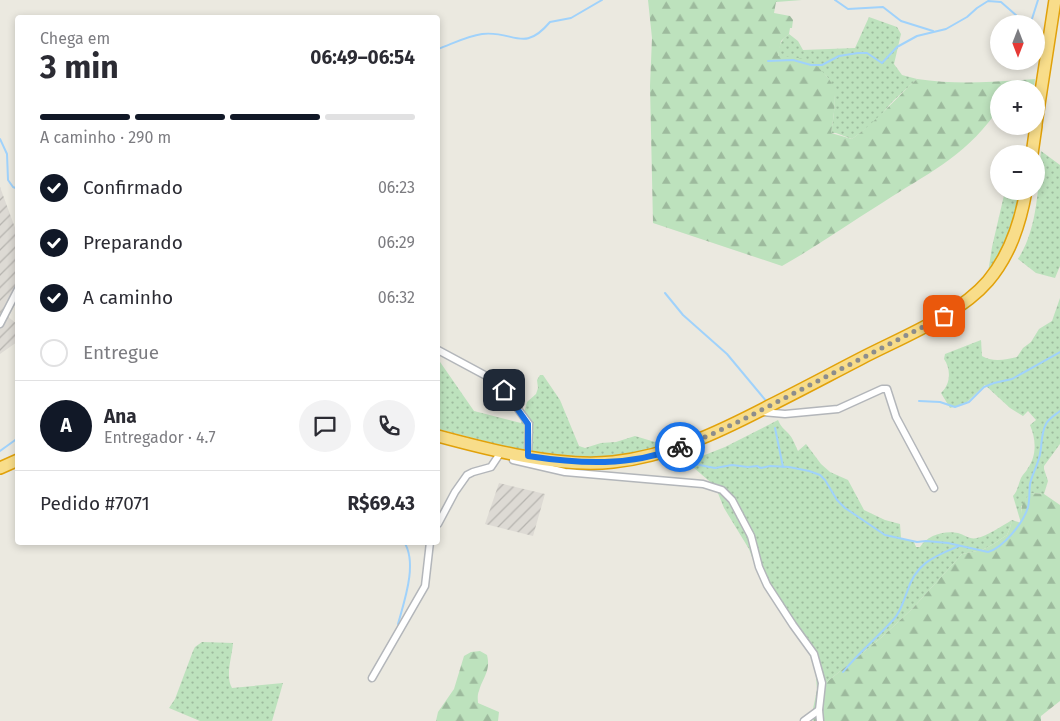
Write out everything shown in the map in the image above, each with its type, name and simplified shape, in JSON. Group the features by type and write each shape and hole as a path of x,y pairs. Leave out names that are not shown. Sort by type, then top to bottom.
{"highway":[{"path":"1043,80 1056,4"},
{"path":"440,437 516,456 587,463 610,463 652,456 710,435 901,338 964,303 988,281 1008,251 1019,222 1024,200"},
{"path":"0,468 15,461"}],"street":[{"path":"0,324 15,295"},
{"path":"440,351 468,365 498,384 528,424 516,456"},
{"path":"758,412 791,414 838,409 882,389 886,389 889,392 896,417 934,488"},
{"path":"440,521 465,478 473,472 491,468 516,456 565,472 703,484 718,488 732,500 750,536 767,585 814,654 822,683 819,710 820,721"},
{"path":"372,678 425,586 430,545"},
{"path":"804,721 819,710"}],"shaded area":[{"path":"0,187 15,228 15,305 7,316 15,322 15,343 0,354"},
{"path":"499,483 545,494 533,536 485,524"}],"green space":[{"path":"648,0 802,0 776,2 774,13 790,16 793,20 789,34 781,41 778,56 809,61 816,65 831,83 835,97 831,133 852,139 877,118 917,79 990,82 990,120 970,143 943,164 782,266 653,223 650,86 652,38"},
{"path":"869,17 897,27 901,34 894,64 902,75 917,79 892,102 876,121 852,139 831,133 834,93 832,85 823,73 778,56 778,52 782,41 789,34 798,41 803,50 855,48"},
{"path":"1045,154 1060,165 1060,266 1055,278 1036,273 1018,259 1030,234 1037,200 1045,200"},
{"path":"1003,200 1026,200 1023,217 988,273"},
{"path":"1060,298 1060,444 1044,466 1048,481 1044,494 1031,493 1021,507 1021,523 1013,496 1033,458 1034,441 1030,425 1036,420 1028,411 1023,416 1010,408 985,385 966,403 950,408 941,393 947,385 949,376 948,367 944,359 945,354 981,340 982,356 986,358 999,360 1017,357 1023,348 1031,342 1039,329 1052,321"},
{"path":"440,362 474,411 521,423 527,402 536,394 538,388 537,380 540,375 543,375 560,400 579,446 585,448 635,436 665,445 740,427 721,437 666,459 635,464 558,460 440,430"},
{"path":"778,420 791,437 798,451 806,444 821,464 830,472 848,480 864,510 885,520 900,524 901,538 914,542 916,547 920,547 927,539 942,533 953,532 972,538 981,537 1012,520 1007,535 982,550 962,554 913,608 882,637 817,690 815,664 809,650 788,623 759,576 749,549 724,508 715,486 687,462 725,447"},
{"path":"1031,493 1044,494 1060,505 1060,701 1041,716 1041,721 814,721 811,718 817,690 882,637 913,608 962,554 982,550 1007,535 1012,520 1021,523 1023,503"},
{"path":"202,642 233,643 229,672 232,688 283,683 272,721 200,721 169,708 175,699 195,647"},
{"path":"480,651 487,655 488,665 478,693 478,703 499,712 498,721 436,721 438,712 454,689 464,656 471,652"}],"waterway":[{"path":"440,48 465,38 482,34 525,39 532,37 541,32 550,22 571,18 602,0"},
{"path":"835,0 848,9 883,7 901,21 933,31"},
{"path":"768,61 793,60 811,65 822,65 839,56 867,53 882,63 897,47 917,36 946,29 967,17 988,1 1001,2 1017,16 1031,22 1038,0"},
{"path":"0,139 7,154 8,180 15,188"},
{"path":"665,293 683,315 727,354 767,402"},
{"path":"919,401 940,402 955,407 969,402 984,387 1012,379 1060,352"},
{"path":"694,464 715,468 732,465 757,466 761,468 770,466 789,467 809,471 820,475 825,480 837,500 845,508 885,535 917,542 948,543 988,552 994,550 1006,540 1018,527 1026,513 1029,504 1030,484 1039,458 1044,428 1048,420 1060,411"},
{"path":"775,428 783,467"},
{"path":"0,451 15,440"},
{"path":"398,624 410,571 410,561 405,545"},
{"path":"843,672 896,616 915,574 933,558 959,546"}],"way so far":[{"path":"680,447 742,420 944,316"}],"route":[{"path":"504,390 528,424 528,456 563,461 610,463 652,456 680,447"}]}
